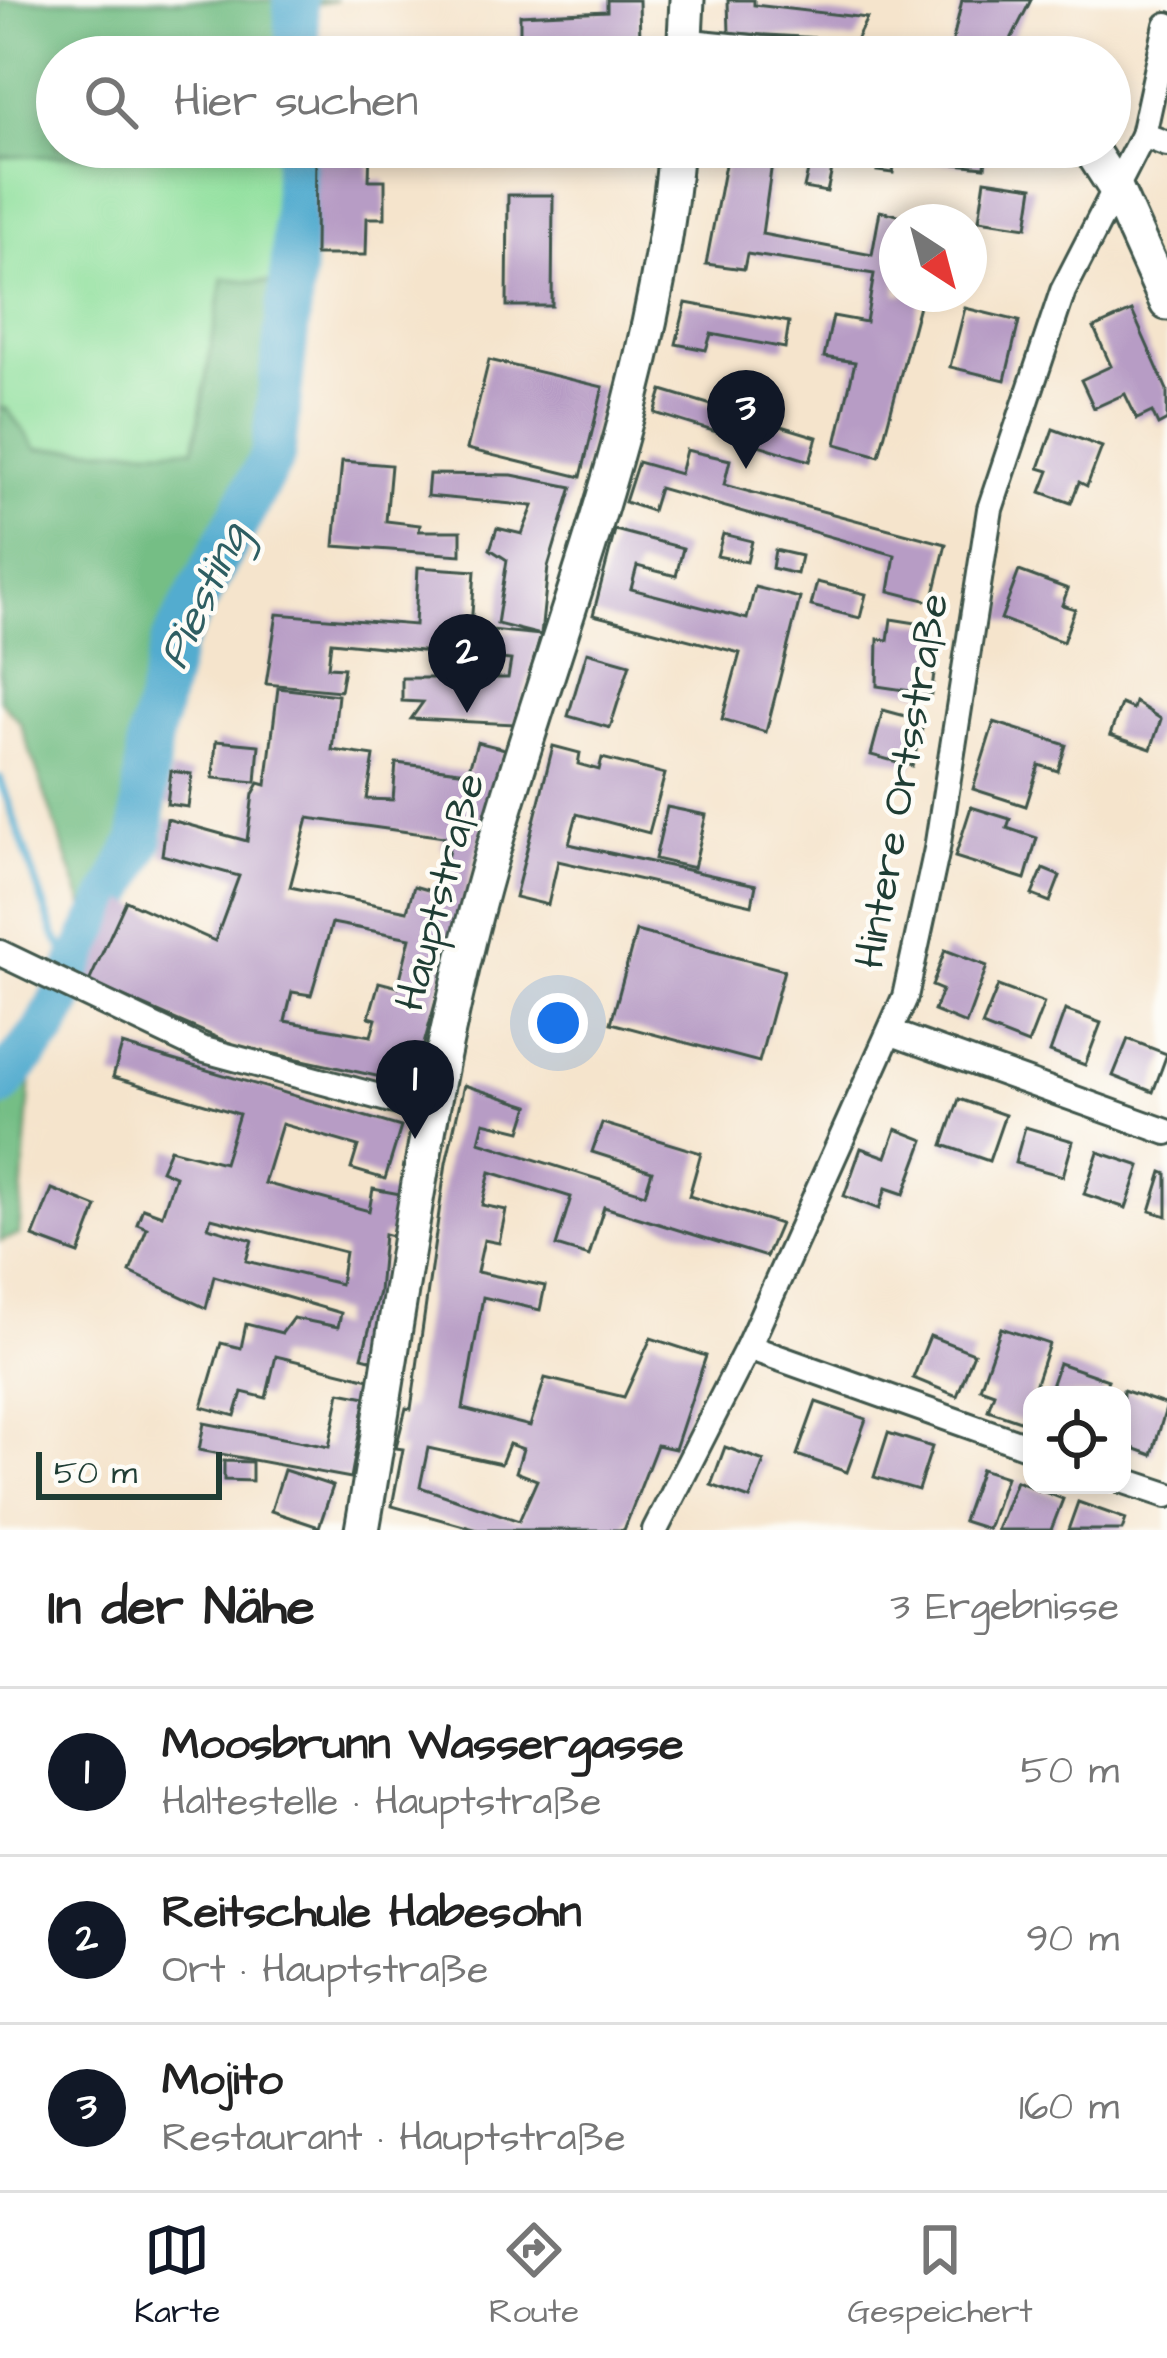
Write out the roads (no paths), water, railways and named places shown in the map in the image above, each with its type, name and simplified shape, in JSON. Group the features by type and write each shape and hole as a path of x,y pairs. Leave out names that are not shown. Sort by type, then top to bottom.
{"main road":[{"path":"685,36 686,0"},
{"name":"Hauptstraße","path":"363,1530 434,1112 477,909 630,408 671,212 674,168"},
{"path":"1102,168 1167,303"}],"street":[{"name":"Hintere Ortsstraße","path":"655,1530 748,1346 892,1033 937,849 990,508 1051,320 1116,189 1155,140 1167,25"},
{"path":"0,953 34,973 218,1055 434,1112"},
{"path":"892,1033 1167,1132"},
{"path":"748,1346 1023,1445"},
{"path":"1131,1483 1167,1496"}],"waterway":[{"name":"Piesting","path":"295,0 298,36"},
{"name":"Piesting","path":"0,1085 47,1028 141,840 149,742 173,643 273,455 293,271 296,168"},
{"path":"0,778 54,934 74,968"}],"place":[{"name":"Mojito","path":"746,469"},
{"name":"Reitschule Habesohn","path":"467,713"},
{"name":"Moosbrunn Wassergasse","path":"415,1139"}]}
